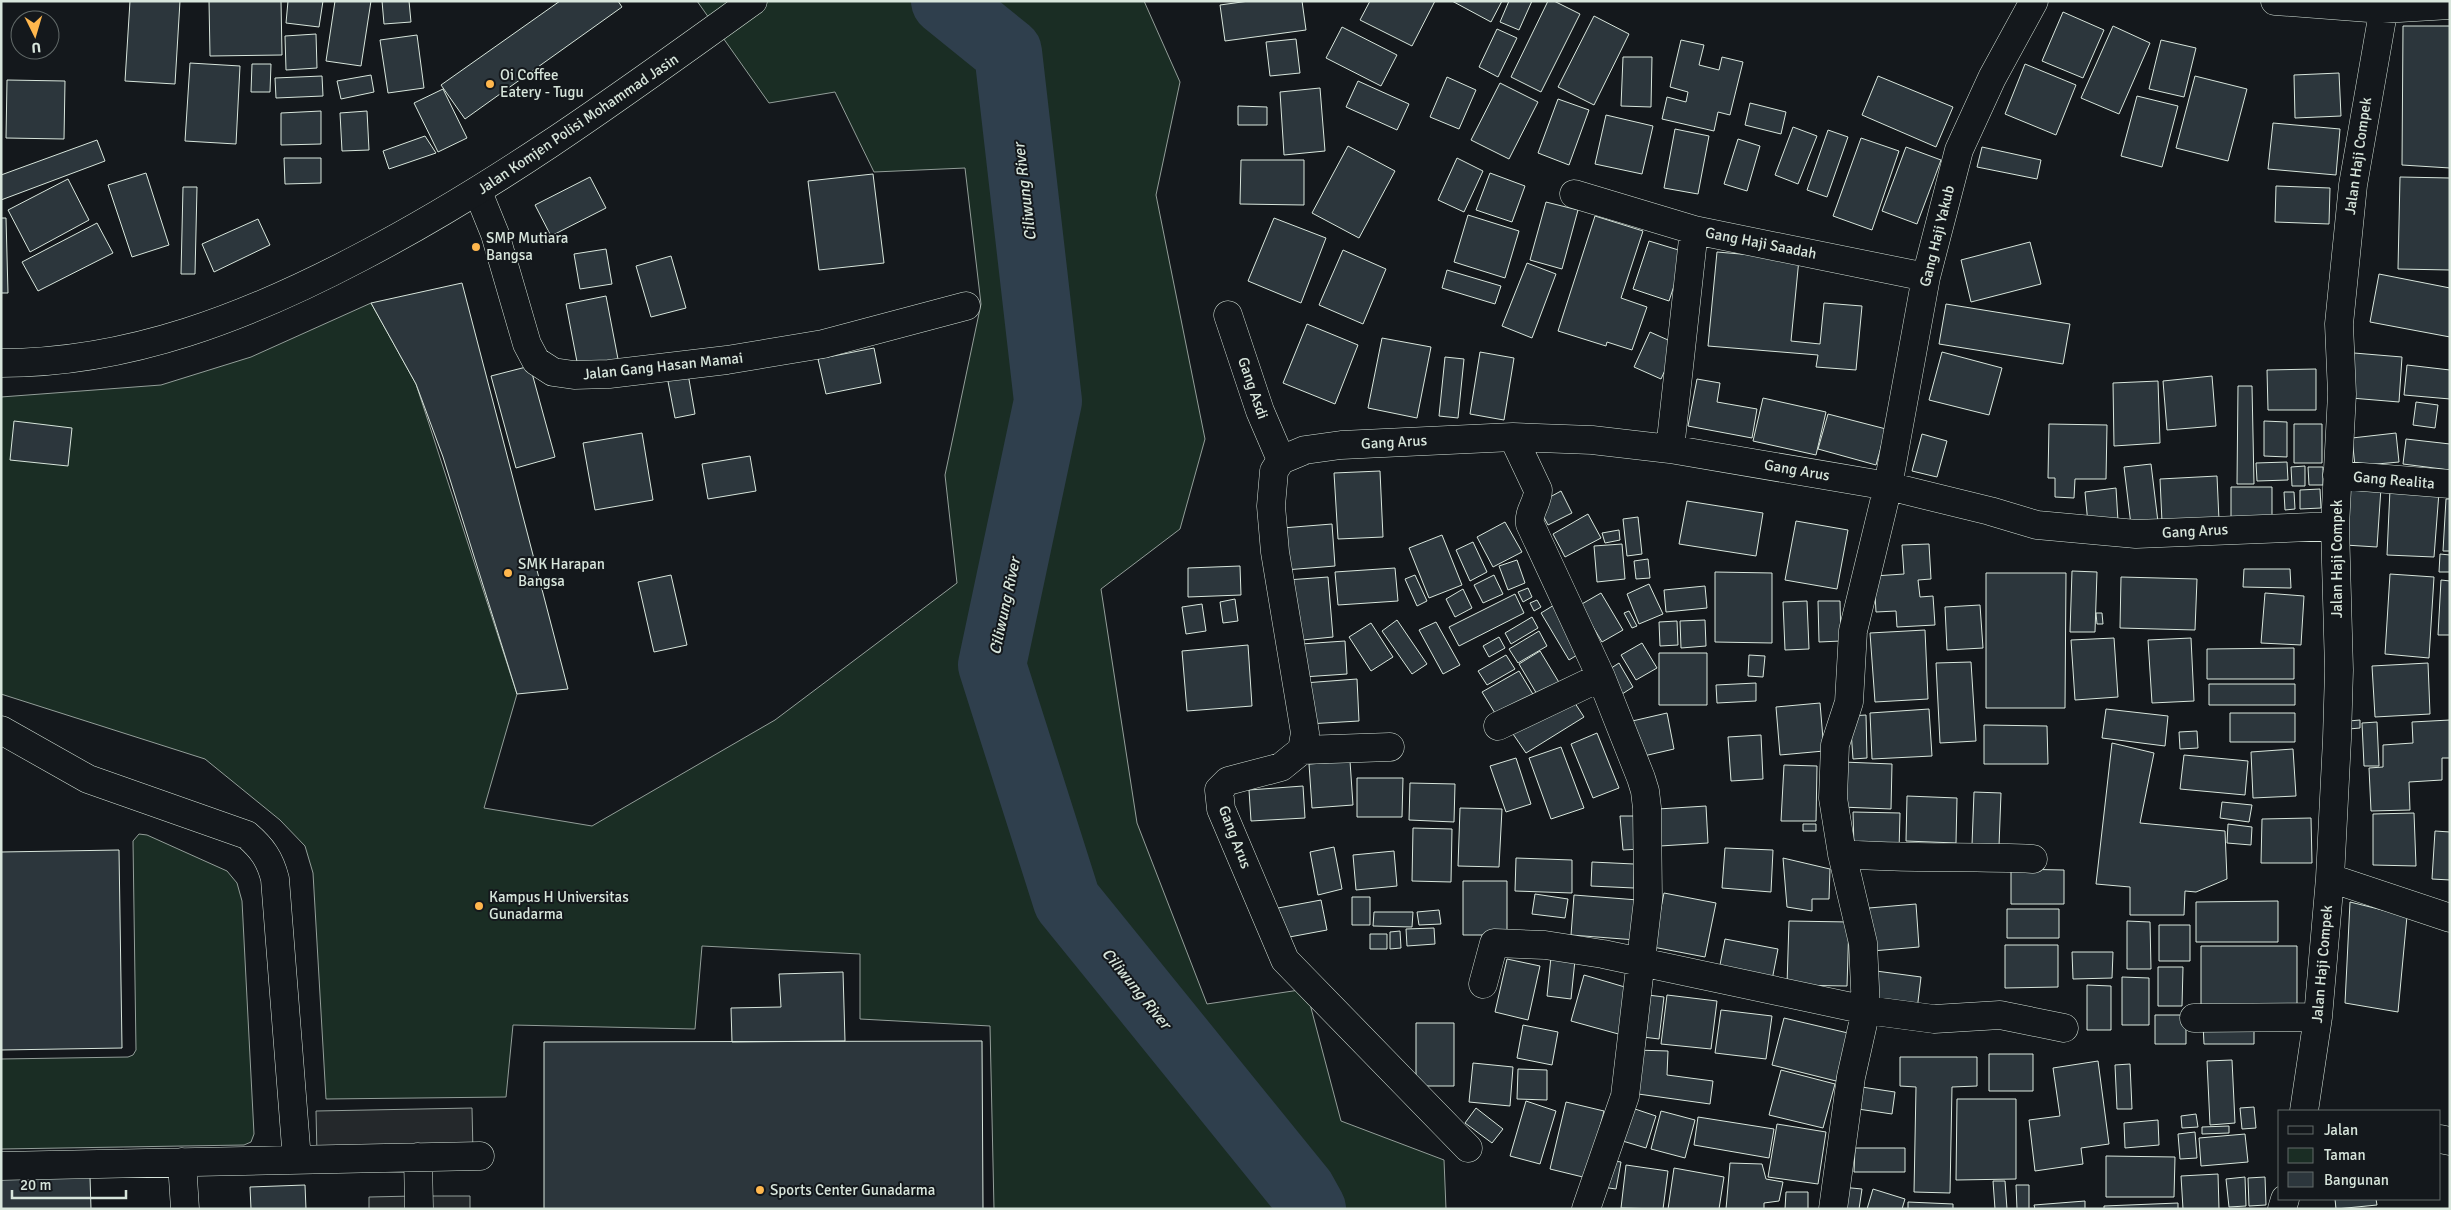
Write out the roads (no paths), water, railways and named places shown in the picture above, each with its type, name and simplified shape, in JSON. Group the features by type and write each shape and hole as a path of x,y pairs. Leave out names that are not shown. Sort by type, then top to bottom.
{"street":[{"name":"Jalan Komjen Polisi Mohammad Jasin","path":"1,363 74,359 125,349 196,330 242,313 321,278 478,192 573,130 753,1"},
{"name":"Gang Haji Yakub","path":"1833,1209 1851,1077 1866,1010 1864,943 1842,854 1833,798 1835,745 1849,702 1853,631 1888,486 1926,277 1959,150 1992,78 2034,1"},
{"path":"2276,1 2384,5 2450,5"},
{"name":"Jalan Haji Compek","path":"2304,1110 2318,1017 2330,878 2339,670 2335,526 2342,394 2339,324 2346,250 2361,133 2384,5"},
{"name":"Jalan Gang Hasan Mamai","path":"478,192 494,234 528,344 536,361 553,372 574,375 609,374 727,360 823,344 966,306"},
{"path":"1574,194 1694,230"},
{"name":"Gang Haji Saadah","path":"1670,448 1694,230 1926,277"},
{"name":"Gang Asdi","path":"1228,315 1260,411 1281,460"},
{"path":"1513,437 1538,490 1538,497 1530,512 1530,524 1601,677 1645,791 1648,900 1625,1096 1586,1209"},
{"name":"Gang Arus","path":"1281,460 1305,450 1341,444 1513,437 1592,440 1670,448 1888,486 2038,525 2136,534 2335,526"},
{"path":"1281,460 1274,471 1271,506 1275,552 1305,732 1302,750 1390,747"},
{"name":"Gang Realita","path":"2338,474 2450,484"},
{"path":"1498,726 1601,677"},
{"path":"1,730 88,779 247,835 260,846 270,862 276,893 297,1160"},
{"name":"Gang Arus","path":"1302,750 1281,767 1228,782 1219,790 1221,809 1285,960 1468,1148"},
{"path":"1842,854 1881,857 1967,856 2033,859"},
{"path":"2330,878 2450,918"},
{"path":"1483,984 1494,943 1545,945 1642,961 1866,1010 1934,1019 2000,1014 2064,1028"},
{"path":"2194,1018 2318,1017"},
{"path":"1,1166 480,1156"},
{"path":"418,1157 419,1209"},
{"path":"182,1162 185,1209"}],"waterway":[{"name":"Ciliwung River","path":"945,1 1008,52 1048,401 992,665 1067,901 1302,1191 1312,1209"}],"place":[{"name":"Oi Coffee Eatery - Tugu","path":"490,84"},
{"name":"SMP Mutiara Bangsa","path":"476,247"},
{"name":"SMK Harapan Bangsa","path":"508,573"},
{"name":"Kampus H Universitas Gunadarma","path":"479,906"},
{"name":"Sports Center Gunadarma","path":"760,1190"}]}
